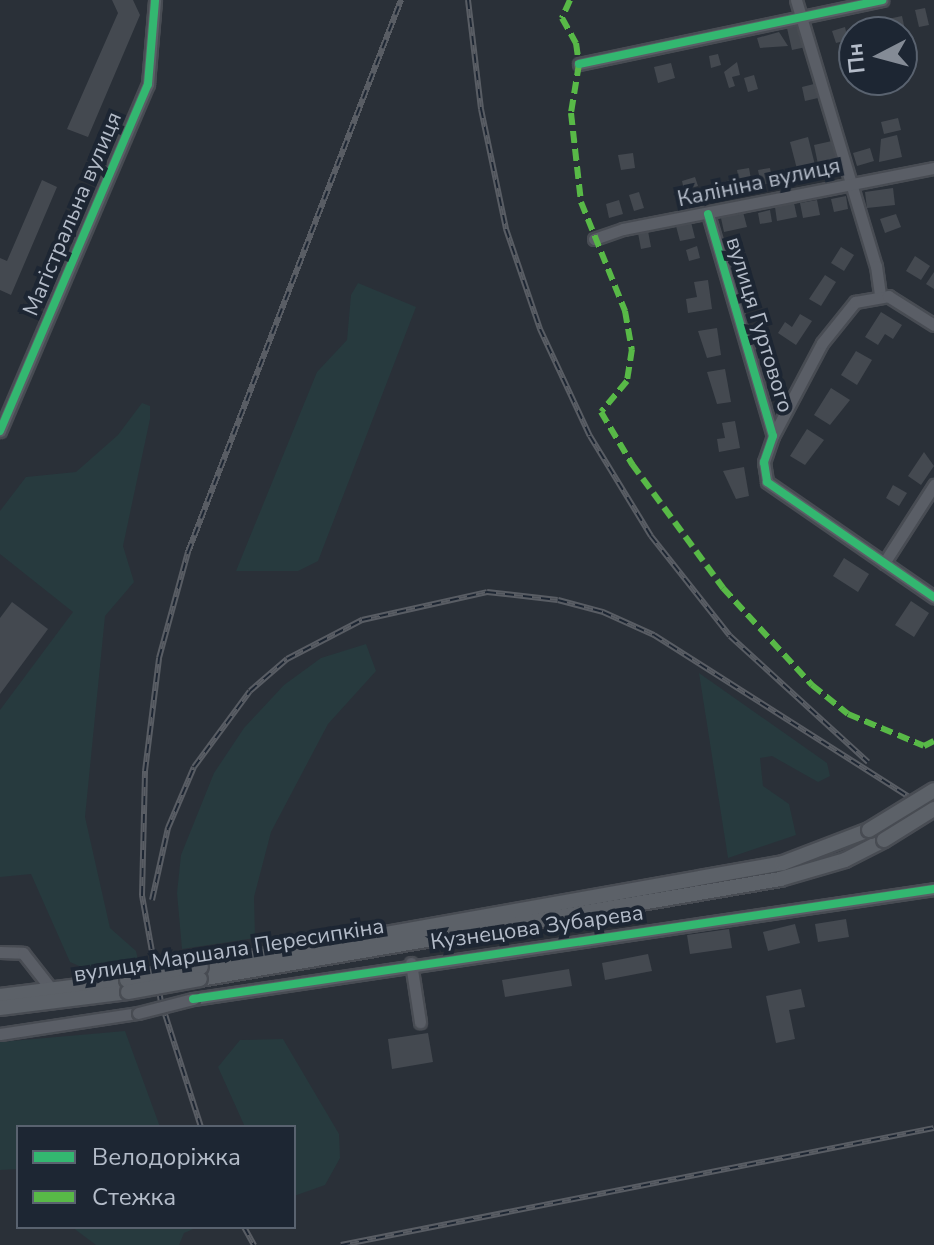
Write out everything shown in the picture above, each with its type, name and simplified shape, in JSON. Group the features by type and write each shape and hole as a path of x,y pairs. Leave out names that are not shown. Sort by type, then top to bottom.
{"main road":[{"name":"вулиця Маршала Пересипкіна","path":"0,1008 783,863 869,830 934,790"},
{"name":"вулиця Маршала Пересипкіна","path":"200,973 780,879 835,864 884,840 934,809"},
{"name":"вулиця Маршала Пересипкіна","path":"0,996 128,986"}],"street":[{"path":"796,0 884,296"},
{"path":"579,64 803,21 882,0"},
{"name":"Магістральна вулиця","path":"0,431 148,84 160,2"},
{"name":"Калініна вулиця","path":"594,239 623,229 934,168"},
{"name":"вулиця Гуртового","path":"708,214 773,436 764,462 772,489 934,597"},
{"path":"773,436 834,326 855,302 884,296 934,325"},
{"path":"884,563 934,485"},
{"name":"Кузнецова Зубарева","path":"0,1034 138,1013 193,999 411,963 641,929 704,926 934,889"},
{"path":"0,952 23,953 52,990"},
{"path":"411,963 420,1022"}],"green space":[{"path":"358,283 416,307 318,561 298,571 236,571 317,372 347,340 351,295"},
{"path":"142,403 150,406 150,419 123,546 134,582 105,616 85,817 110,928 136,951 138,960 93,972 70,962 31,874 0,877 0,710 73,612 0,554 0,511 26,477 76,472 118,435"},
{"path":"366,644 376,671 328,724 271,832 254,897 255,938 182,949 177,893 181,855 214,773 244,728 284,685 321,658"},
{"path":"699,673 827,763 830,776 818,782 772,756 760,758 763,786 789,804 796,835 728,858"},
{"path":"125,1031 159,1125 16,1125 16,1169 0,1170 0,1042"},
{"path":"283,1039 339,1134 340,1158 325,1185 296,1195 296,1125 244,1125 218,1067 240,1040"},
{"path":"75,1229 193,1229 184,1233 179,1245 96,1245"}],"building":[{"path":"112,0 133,0 140,15 88,137 67,129 118,13"},
{"path":"925,8 929,25 919,27 915,10"},
{"path":"801,26 806,47 792,50 787,28"},
{"path":"838,29 838,42 836,43 832,31"},
{"path":"779,32 788,46 760,48 757,38"},
{"path":"718,54 721,65 711,68 709,56"},
{"path":"737,62 740,75 732,77 735,86 729,88 724,72"},
{"path":"671,63 675,78 658,83 654,67"},
{"path":"754,75 758,89 748,92 744,78"},
{"path":"814,84 818,98 805,101 802,87"},
{"path":"898,118 901,130 884,134 881,122"},
{"path":"897,135 902,157 879,162 881,139"},
{"path":"808,137 815,165 797,169 790,142"},
{"path":"832,141 837,164 819,169 814,145"},
{"path":"870,148 874,161 857,166 853,153"},
{"path":"633,153 635,168 621,170 618,155"},
{"path":"749,168 751,179 739,181 737,170"},
{"path":"770,168 773,183 761,185 758,170"},
{"path":"695,177 698,186 684,190 682,181"},
{"path":"42,180 57,187 11,295 0,290 0,258 7,261"},
{"path":"730,180 733,190 721,194 717,184"},
{"path":"893,188 895,205 867,208 865,192"},
{"path":"639,192 644,208 634,211 629,195"},
{"path":"846,196 848,209 834,212 831,199"},
{"path":"619,200 623,214 609,218 606,204"},
{"path":"817,200 820,215 803,218 800,203"},
{"path":"794,203 797,217 777,221 775,207"},
{"path":"770,210 772,222 760,224 758,213"},
{"path":"743,212 747,227 724,232 721,218"},
{"path":"896,214 901,227 885,233 880,219"},
{"path":"691,222 695,238 680,241 676,226"},
{"path":"648,231 651,247 641,249 638,233"},
{"path":"697,246 700,258 689,261 686,250"},
{"path":"841,247 854,255 844,271 831,263"},
{"path":"915,256 930,266 921,280 906,271"},
{"path":"934,272 934,289 926,284"},
{"path":"825,275 836,282 821,306 809,299"},
{"path":"708,280 712,309 688,313 686,299 697,297 694,282"},
{"path":"881,312 902,325 893,339 885,334 878,345 865,337"},
{"path":"800,314 812,321 796,345 778,333 785,322 792,327"},
{"path":"717,328 721,355 707,358 698,331"},
{"path":"856,351 872,360 857,385 841,375"},
{"path":"725,369 731,402 717,404 707,372"},
{"path":"831,388 850,400 830,425 814,415"},
{"path":"735,421 740,448 719,452 717,439 725,438 722,423"},
{"path":"807,429 824,440 805,465 790,456"},
{"path":"924,452 934,466 921,485 908,476"},
{"path":"744,467 749,496 736,499 723,471"},
{"path":"893,485 907,493 899,506 886,498"},
{"path":"844,558 869,574 858,592 833,576"},
{"path":"911,601 929,613 914,637 895,625"},
{"path":"12,602 48,629 0,694 0,618"},
{"path":"846,919 849,937 818,942 815,924"},
{"path":"795,924 800,943 768,951 763,932"},
{"path":"729,929 732,948 690,954 687,935"},
{"path":"648,954 652,971 605,980 602,963"},
{"path":"569,969 572,986 505,997 502,980"},
{"path":"801,989 805,1007 789,1010 795,1039 776,1043 766,996"},
{"path":"428,1033 433,1062 392,1069 388,1039"}],"railway":[{"path":"200,1125 161,1002 142,895 145,771 159,658 188,552 401,0"},
{"path":"468,0 481,109 506,229 540,329 590,436 651,536 730,636 868,762"},
{"path":"152,900 168,828 194,767 250,691 287,659 362,620 487,592 558,600 603,612 654,635 934,813"},
{"path":"341,1245 934,1128"},
{"path":"245,1229 254,1245"}],"marked path":[{"path":"570,0 562,18 576,43 579,64 571,113 581,202 625,311 632,349 627,381 601,412 632,464 723,588 812,685 848,714 924,746 934,741"}],"cycle path":[{"path":"0,431 148,84 155,0"},
{"path":"579,64 882,0"},
{"path":"708,214 773,436 764,462 767,482 934,597"},
{"path":"193,999 934,889"}]}
